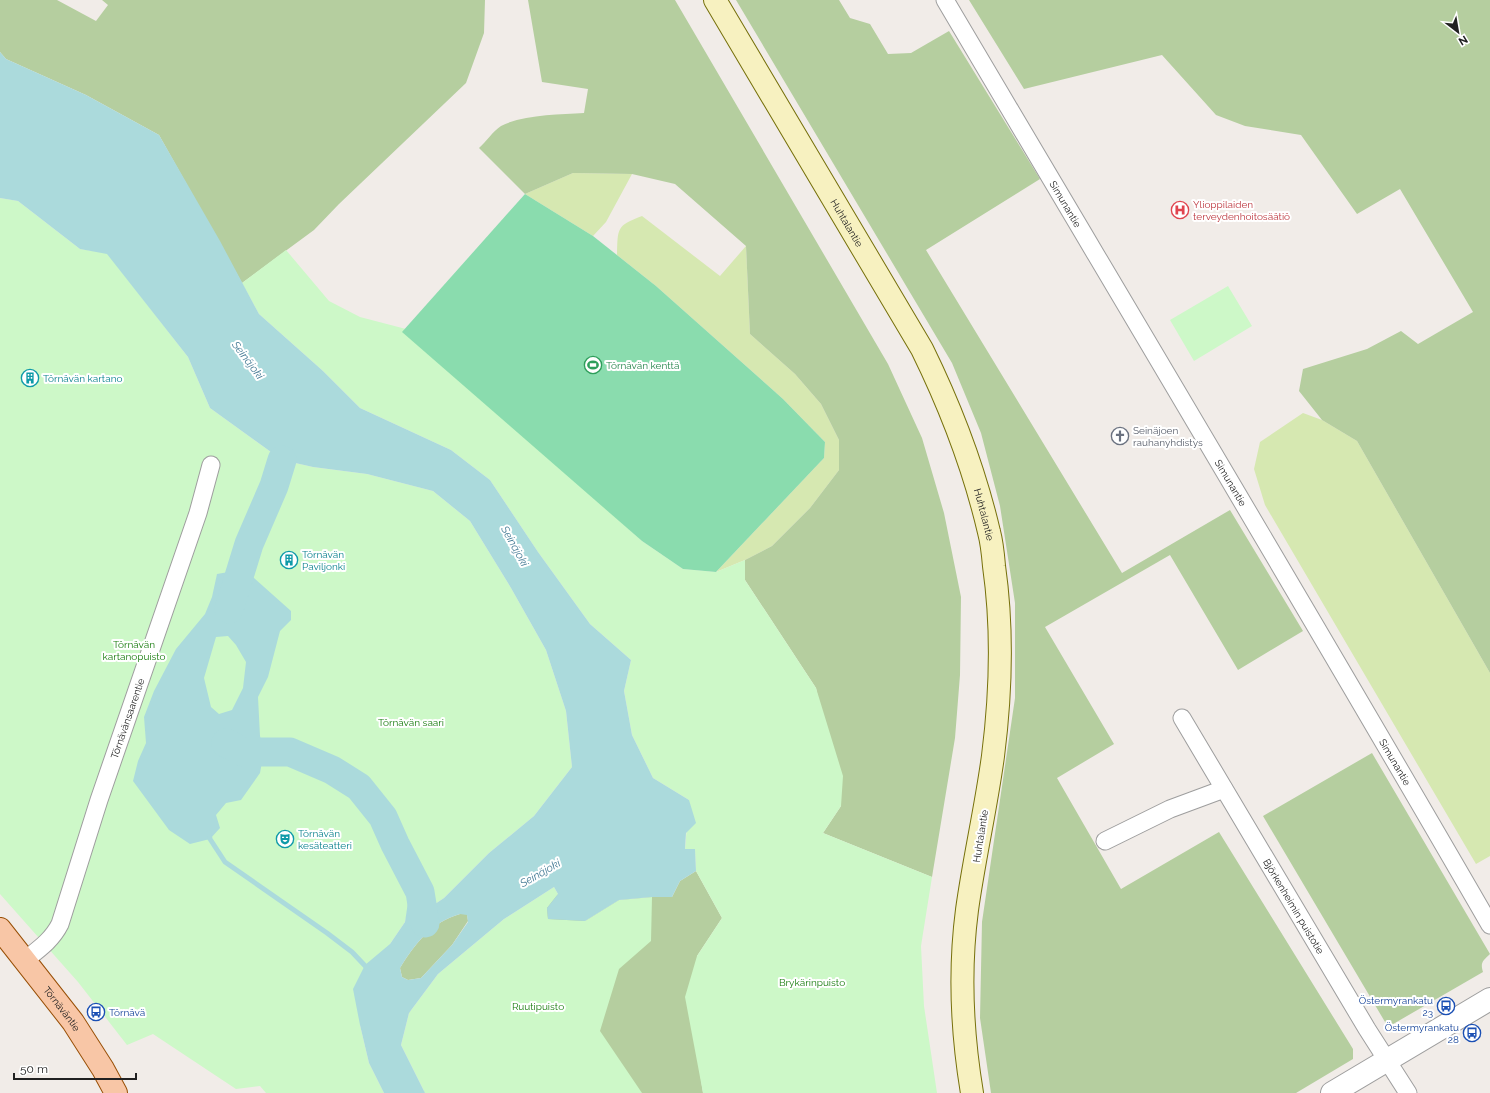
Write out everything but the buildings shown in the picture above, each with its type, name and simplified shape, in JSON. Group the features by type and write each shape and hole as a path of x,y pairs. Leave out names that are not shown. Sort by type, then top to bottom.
{"main road":[{"name":"Huhtalantie","path":"715,0 922,349 945,396 967,454 990,533 998,591 1000,650 998,703 993,756 967,911 962,966 963,1018 972,1093"},
{"name":"Törnäväntie","path":"0,929 73,1022 116,1093"}],"street":[{"name":"Simunantie","path":"945,0 1232,483 1490,925"},
{"name":"Törnävänsaarentie","path":"25,960 56,933 60,924 99,800 198,512 211,465"},
{"name":"Björkenheimin puistotie","path":"1182,718 1367,1029 1408,1093"},
{"path":"1105,841 1170,809 1224,789"},
{"path":"1332,1093 1490,999"}],"green space":[{"path":"0,0 57,0 96,21 108,5 102,0 485,0 484,33 466,83 339,204 314,230 242,283 159,135 86,95 6,59 0,52"},
{"path":"528,0 675,0 888,364 922,438 944,513 961,597 960,675 955,738 932,877 823,833 841,806 816,688 745,580 745,560 772,546 810,508 839,470 839,440 821,404 795,374 750,334 746,246 675,184 632,174 573,173 525,194 479,148 498,128 510,122 531,117 584,113 588,89 542,82"},
{"path":"736,0 839,0 850,18 870,24 888,54 911,53 949,31 1040,179 926,250 1122,573 1230,510 1303,631 1238,670 1170,555 1045,627 1114,744 1057,778 1121,889 1219,832 1353,1049 1353,1059 1296,1093 991,1093 980,1018 982,922 1015,698 1015,603 1000,506 981,433 952,363"},
{"path":"969,0 1490,0 1490,673 1357,441 1322,420 1299,391 1303,369 1367,349 1401,331 1418,344 1473,312 1400,189 1357,214 1301,135 1245,126 1216,115 1162,55 1024,89"},
{"path":"573,173 632,174 606,222 593,236 525,194"},
{"name":"Törnävän kenttä","path":"525,194 593,236 656,286 783,399 825,442 824,458 716,572 683,569 642,541 402,332"},
{"name":"Törnävän kartanopuisto","path":"0,198 18,201 80,249 107,253 188,357 210,408 282,460 313,467 367,474 433,491 470,521 511,588 546,650 566,711 572,767 534,816 489,853 444,898 435,904 421,898 409,902 405,922 390,944 360,1025 369,1063 384,1093 266,1093 260,1086 236,1089 153,1034 127,1045 78,982 0,894"},
{"path":"642,216 720,276 746,246 750,334 795,374 821,404 839,440 839,470 810,508 772,546 745,560 716,572 824,458 825,442 783,399 656,286 617,255 618,233 620,229 627,223"},
{"name":"Brykärinpuisto","path":"286,250 329,301 360,317 406,329 642,541 683,569 716,572 745,560 745,580 816,688 843,776 841,806 823,833 932,877 921,946 924,1006 937,1093 703,1093 685,997 697,956 722,918 696,871 695,850 685,850 689,800 653,778 632,735 624,691 631,660 590,624 538,552 490,480 451,450 360,408 323,371 259,314 242,283"},
{"path":"1228,286 1252,326 1194,361 1170,320"},
{"path":"1303,413 1322,420 1357,441 1490,673 1490,856 1476,864 1265,505 1254,469 1260,442"},
{"path":"1372,753 1490,954 1483,962 1483,972 1388,1027 1263,816"},
{"name":"Ruutipuisto","path":"696,871 722,918 697,956 699,1066 703,1093 425,1093 409,1013 558,894 585,921 619,900 672,897 680,881"},
{"name":"Ruutipuisto","path":"554,887 558,894 547,908 548,919 585,921 619,900 652,897 651,941 619,969 600,1031 642,1093 425,1093 401,1045 409,1013 438,974 504,919"},
{"path":"460,914 467,914 468,921 452,945 421,978 408,980 402,977 400,968 418,942 440,922"}],"water":[{"name":"Seinäjoki","path":"0,52 6,59 86,95 159,135 220,241 259,314 323,371 360,408 451,450 490,480 538,552 590,624 631,660 624,691 632,735 653,778 689,800 696,823 686,833 685,849 695,849 696,871 680,881 672,897 619,900 585,921 548,919 547,908 558,894 554,887 504,919 438,974 409,1013 401,1045 425,1093 384,1093 369,1063 353,989 365,965 390,944 405,922 408,902 421,897 435,904 444,898 489,853 534,816 572,767 566,711 546,650 511,588 470,521 433,491 367,474 313,467 282,460 210,408 188,357 107,254 80,249 18,201 0,198","holes":["460,914 467,915 468,922 452,945 421,978 408,980 402,977 400,968 418,942 432,928 440,922"]},
{"path":"240,570 254,578 291,611 291,620 280,631 268,677 258,697 260,736 264,751 260,773 241,800 226,803 216,815 220,828 210,839 190,844 169,830 133,781 138,761 146,743 144,717 154,691 176,649 205,614 212,597 217,574","holes":["228,636 236,645 246,662 243,688 232,710 219,714 211,707 204,678 216,637"]}],"waterway":[{"path":"229,609 249,544 274,486 282,460"},
{"path":"226,743 243,752 290,752 332,770 359,787 383,817 420,892 425,923"},
{"path":"209,833 210,839 225,862 327,933 352,952 369,970"}],"place":[{"name":"Ylioppilaiden terveydenhoitosäätiö","path":"1180,210"},
{"name":"Törnävän kenttä","path":"593,365"},
{"name":"Törnävän kartano","path":"30,378"},
{"name":"Seinäjoen rauhanyhdistys","path":"1120,436"},
{"name":"Törnävän Paviljonki","path":"289,560"},
{"name":"Törnävän kesäteatteri","path":"285,839"},
{"name":"Östermyrankatu 23","path":"1446,1006"},
{"name":"Törnävä","path":"96,1012"},
{"name":"Östermyrankatu 28","path":"1472,1033"}],"park label":[{"name":"Törnävän saari","path":"411,722"}]}
